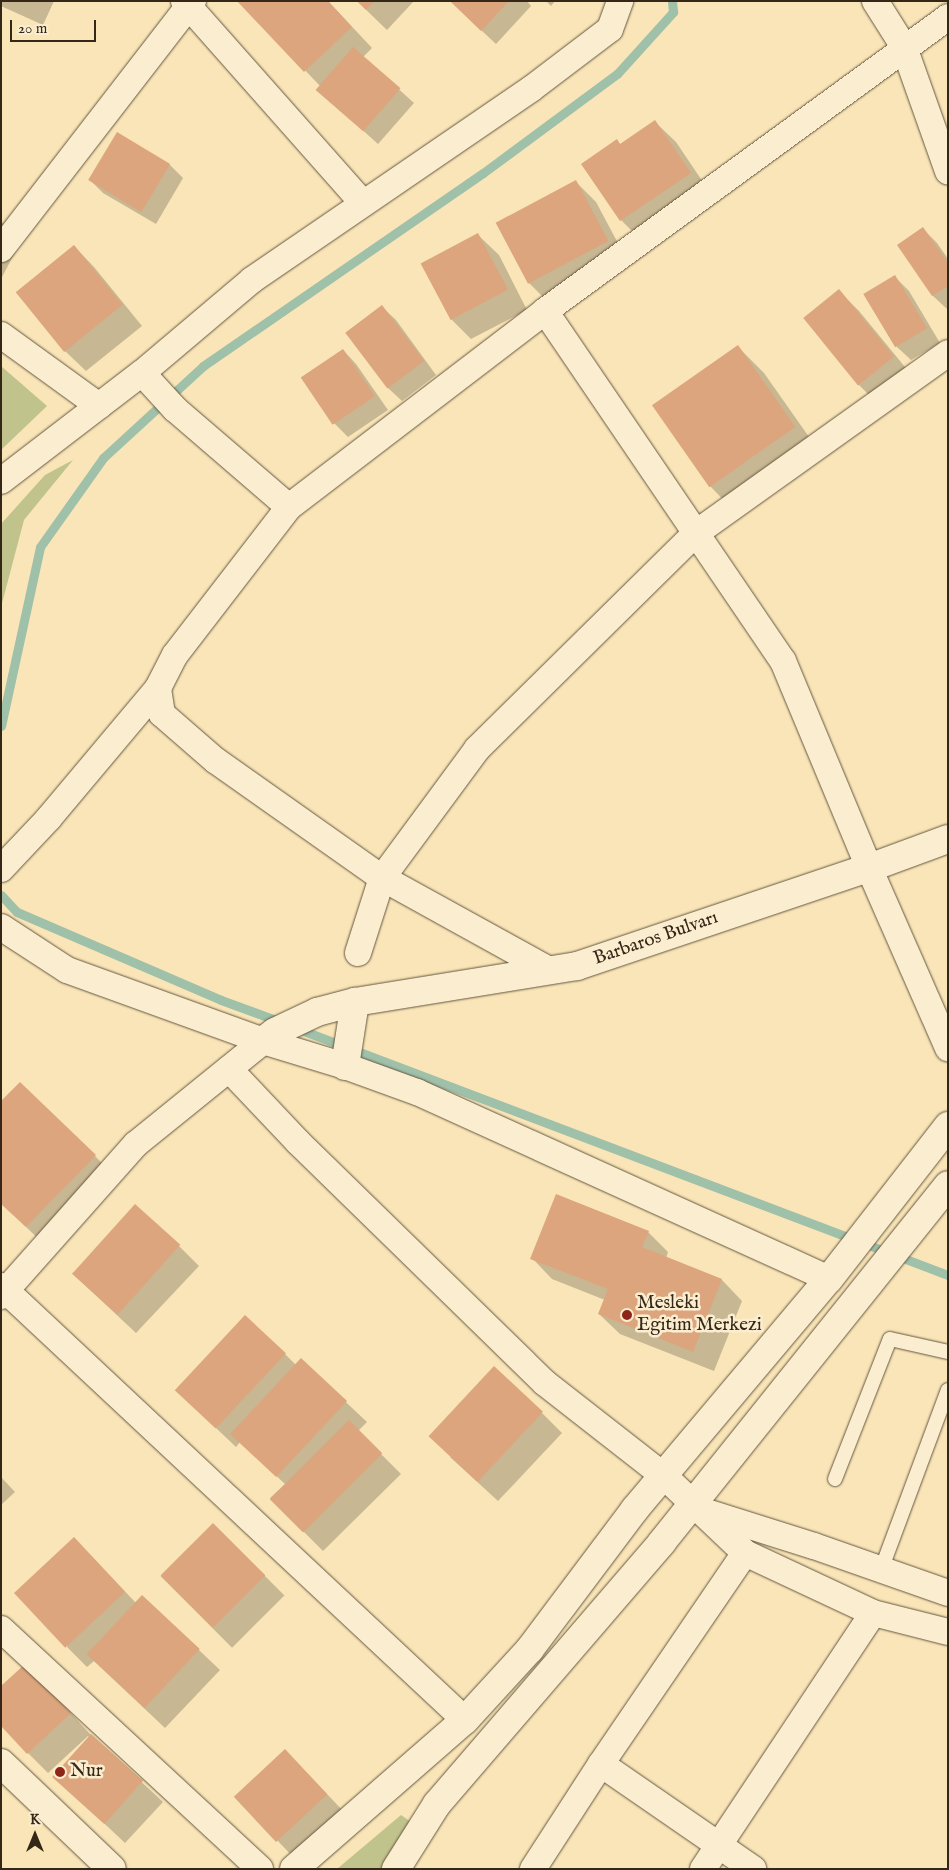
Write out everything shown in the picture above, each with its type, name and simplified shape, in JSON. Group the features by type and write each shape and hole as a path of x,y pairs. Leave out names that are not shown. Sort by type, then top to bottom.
{"street":[{"path":"1,481 99,406 148,380 252,280 531,89 610,29 620,1"},
{"path":"875,1 904,47 948,171"},
{"path":"1,249 189,3 363,203"},
{"path":"5,865 158,688 174,655 290,507 545,311 904,47 948,17"},
{"path":"545,311 783,661 869,868 948,1048"},
{"path":"1,336 99,406"},
{"path":"358,953 382,878 477,748 696,533 948,353"},
{"path":"148,380 174,409 290,507"},
{"path":"158,688 162,714 216,761 382,878 549,970"},
{"name":"Barbaros Bulvarı","path":"269,1037 317,1012 353,1013 549,970 577,966 869,868 948,839"},
{"path":"1,927 67,970 269,1037 346,1060 829,1279"},
{"path":"346,1060 353,1013"},
{"path":"269,1037 136,1144 3,1291 465,1720"},
{"path":"229,1069 298,1142 545,1382 664,1476 745,1553 873,1613 948,1632"},
{"path":"294,1869 465,1720 530,1649 636,1509 829,1279 948,1126"},
{"path":"396,1869 437,1804 662,1542 696,1507 948,1185"},
{"path":"696,1507 948,1593"},
{"path":"533,1869 601,1764 745,1553"},
{"path":"703,1869 873,1613"},
{"path":"1,1629 260,1869"},
{"path":"1,1763 112,1869"},
{"path":"601,1764 753,1869"}],"lane":[{"path":"835,1479 890,1339 948,1352"},
{"path":"881,1570 948,1390"}],"green space":[{"path":"1,366 47,406 1,450"},
{"path":"73,460 24,520 1,607 1,524 45,475"},
{"path":"401,1815 414,1824 384,1869 337,1869"}],"building":[{"path":"237,1 328,1 352,27 304,72"},
{"path":"357,1 374,1 366,10"},
{"path":"450,1 509,1 481,31"},
{"path":"353,47 401,88 363,131 316,90"},
{"path":"655,120 691,173 620,221 581,164 617,139 620,144"},
{"path":"117,132 170,164 141,212 88,180"},
{"path":"576,180 608,241 528,284 496,223"},
{"path":"923,227 948,263 948,286 932,296 897,245"},
{"path":"478,233 508,290 451,320 421,264"},
{"path":"74,245 122,305 64,352 16,292"},
{"path":"895,275 927,328 895,347 863,294"},
{"path":"839,289 894,357 858,386 803,318"},
{"path":"382,305 424,361 387,389 345,333"},
{"path":"738,345 795,427 709,487 652,405"},
{"path":"343,349 375,396 333,425 301,378"},
{"path":"20,1082 96,1155 26,1227 1,1204 1,1101"},
{"path":"556,1194 649,1231 642,1247 722,1279 693,1352 598,1314 608,1289 530,1259"},
{"path":"135,1204 180,1245 117,1315 72,1274"},
{"path":"245,1315 286,1353 216,1429 175,1390"},
{"path":"301,1358 347,1401 276,1477 230,1434"},
{"path":"494,1366 543,1412 478,1482 429,1436"},
{"path":"349,1420 382,1453 303,1532 270,1499"},
{"path":"213,1523 265,1575 213,1628 161,1575"},
{"path":"74,1537 125,1592 65,1648 14,1593"},
{"path":"142,1595 200,1649 145,1708 87,1654"},
{"path":"25,1664 71,1713 27,1754 1,1726 1,1686"},
{"path":"91,1734 143,1781 104,1824 52,1777"},
{"path":"285,1749 327,1794 276,1842 234,1797"}],"waterway":[{"path":"1,726 40,547 103,458 203,366 483,173 617,74 673,12 672,1"},
{"path":"1,895 17,912 221,1000 281,1022"},
{"path":"296,1028 948,1275"}],"place":[{"name":"Mesleki Egitim Merkezi","path":"627,1315"},
{"name":"Nur","path":"60,1772"}]}
